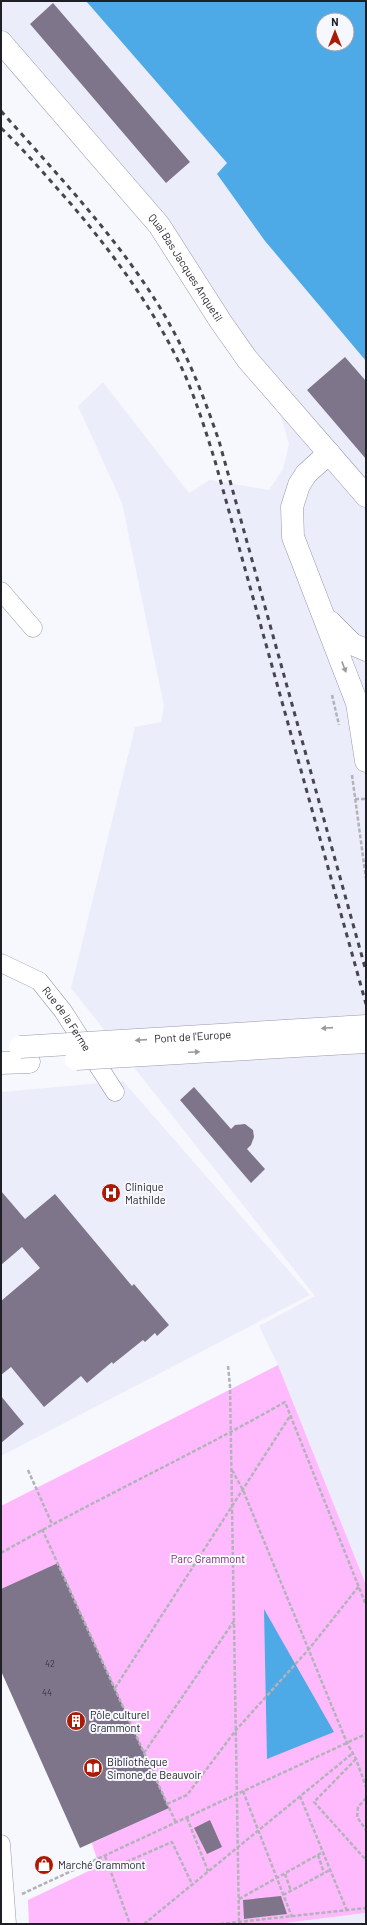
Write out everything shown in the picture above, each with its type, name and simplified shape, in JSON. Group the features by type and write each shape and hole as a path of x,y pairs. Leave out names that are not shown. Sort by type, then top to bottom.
{"main road":[{"name":"Quai Bas Jacques Anquetil","path":"1,42 159,225 221,322 247,359 366,496"},
{"path":"330,453 306,474 299,486 292,507 291,522 293,537 357,703 366,761"},
{"path":"325,617 352,644 366,650"},
{"name":"Pont de l'Europe","path":"17,1053 366,1026"},
{"name":"Pont de l'Europe","path":"17,1053 366,1042"},
{"path":"1,1063 17,1053"}],"street":[{"path":"1,591 34,628"},
{"name":"Rue de la Ferme","path":"1,964 39,981 63,1011 115,1092"},
{"path":"1,1844 3,1903 7,1924"}],"path":[{"path":"366,799 355,799 366,879"},
{"path":"228,1366 232,1469 239,1922"},
{"path":"1,1553 42,1529 231,1433 285,1402 360,1586 366,1605"},
{"path":"115,1688 291,1416"},
{"path":"232,1469 243,1490 347,1743 356,1759 366,1787"},
{"path":"28,1470 52,1524"},
{"path":"42,1529 176,1823"},
{"path":"167,1804 187,1795 236,1730 309,1649 360,1586"},
{"path":"144,1753 234,1620"},
{"path":"3,1903 366,1734"},
{"path":"144,1924 353,1753"},
{"path":"356,1759 314,1802 366,1860"},
{"path":"243,1791 292,1916"},
{"path":"300,1796 347,1911"},
{"path":"366,1798 358,1807 357,1817 366,1830"},
{"path":"187,1818 208,1871"},
{"path":"110,1869 172,1842 192,1884"},
{"path":"239,1899 323,1852"},
{"path":"318,1855 324,1873"},
{"path":"105,1856 130,1924"},
{"path":"284,1895 330,1870"},
{"path":"285,1874 291,1890"},
{"path":"220,1924 366,1908"}],"shaded area":[{"path":"1,1 86,1 228,164 217,174 265,241 366,361 366,1585 278,1365 259,1326 315,1296 71,988 135,727 161,722 164,706 122,503 78,406 103,382 189,493 210,480 269,490 283,469 289,444 279,410 171,256 1,61"},
{"name":"Clinique Mathilde","path":"123,1081 310,1295 1,1456 1,1092"},
{"path":"366,1913 366,1924 277,1924"}],"green space":[{"name":"Parc Grammont","path":"278,1365 366,1585 366,1913 277,1924 29,1924 28,1900 99,1866 92,1843 168,1808 58,1564 1,1589 1,1506"}],"water":[{"path":"86,1 366,1 366,361 265,241 217,174 227,163"},
{"path":"264,1609 334,1732 267,1759"}],"building":[{"path":"53,3 190,162 166,183 30,24"},
{"path":"345,357 366,381 366,459 307,390"},
{"path":"194,1087 231,1129 235,1125 245,1124 253,1130 254,1137 251,1145 247,1149 265,1169 251,1183 180,1100"},
{"path":"1,1191 25,1219 55,1194 132,1286 134,1284 169,1325 157,1336 155,1333 145,1342 143,1340 113,1364 112,1362 87,1383 81,1376 44,1407 11,1367 1,1375 1,1301 40,1268 22,1247 1,1265"},
{"path":"1,1396 24,1424 1,1443"},
{"name":"Pôle culturel Grammont","path":"58,1563 169,1808 80,1848 1,1671 1,1589"},
{"path":"210,1820 222,1847 207,1854 194,1828"},
{"path":"281,1896 287,1914 244,1919 243,1900"}],"railway":[{"path":"1,111 64,181 123,254 159,306 177,338 193,372 219,441 366,971"},
{"path":"1,128 71,204 104,244 148,307 174,352 185,375 215,461 366,1004"}],"place":[{"name":"Clinique Mathilde","path":"111,1193"},
{"name":"Pôle culturel Grammont","path":"76,1721"},
{"name":"Bibliothèque Simone de Beauvoir","path":"93,1768"},
{"name":"Marché Grammont","path":"44,1865"}]}
